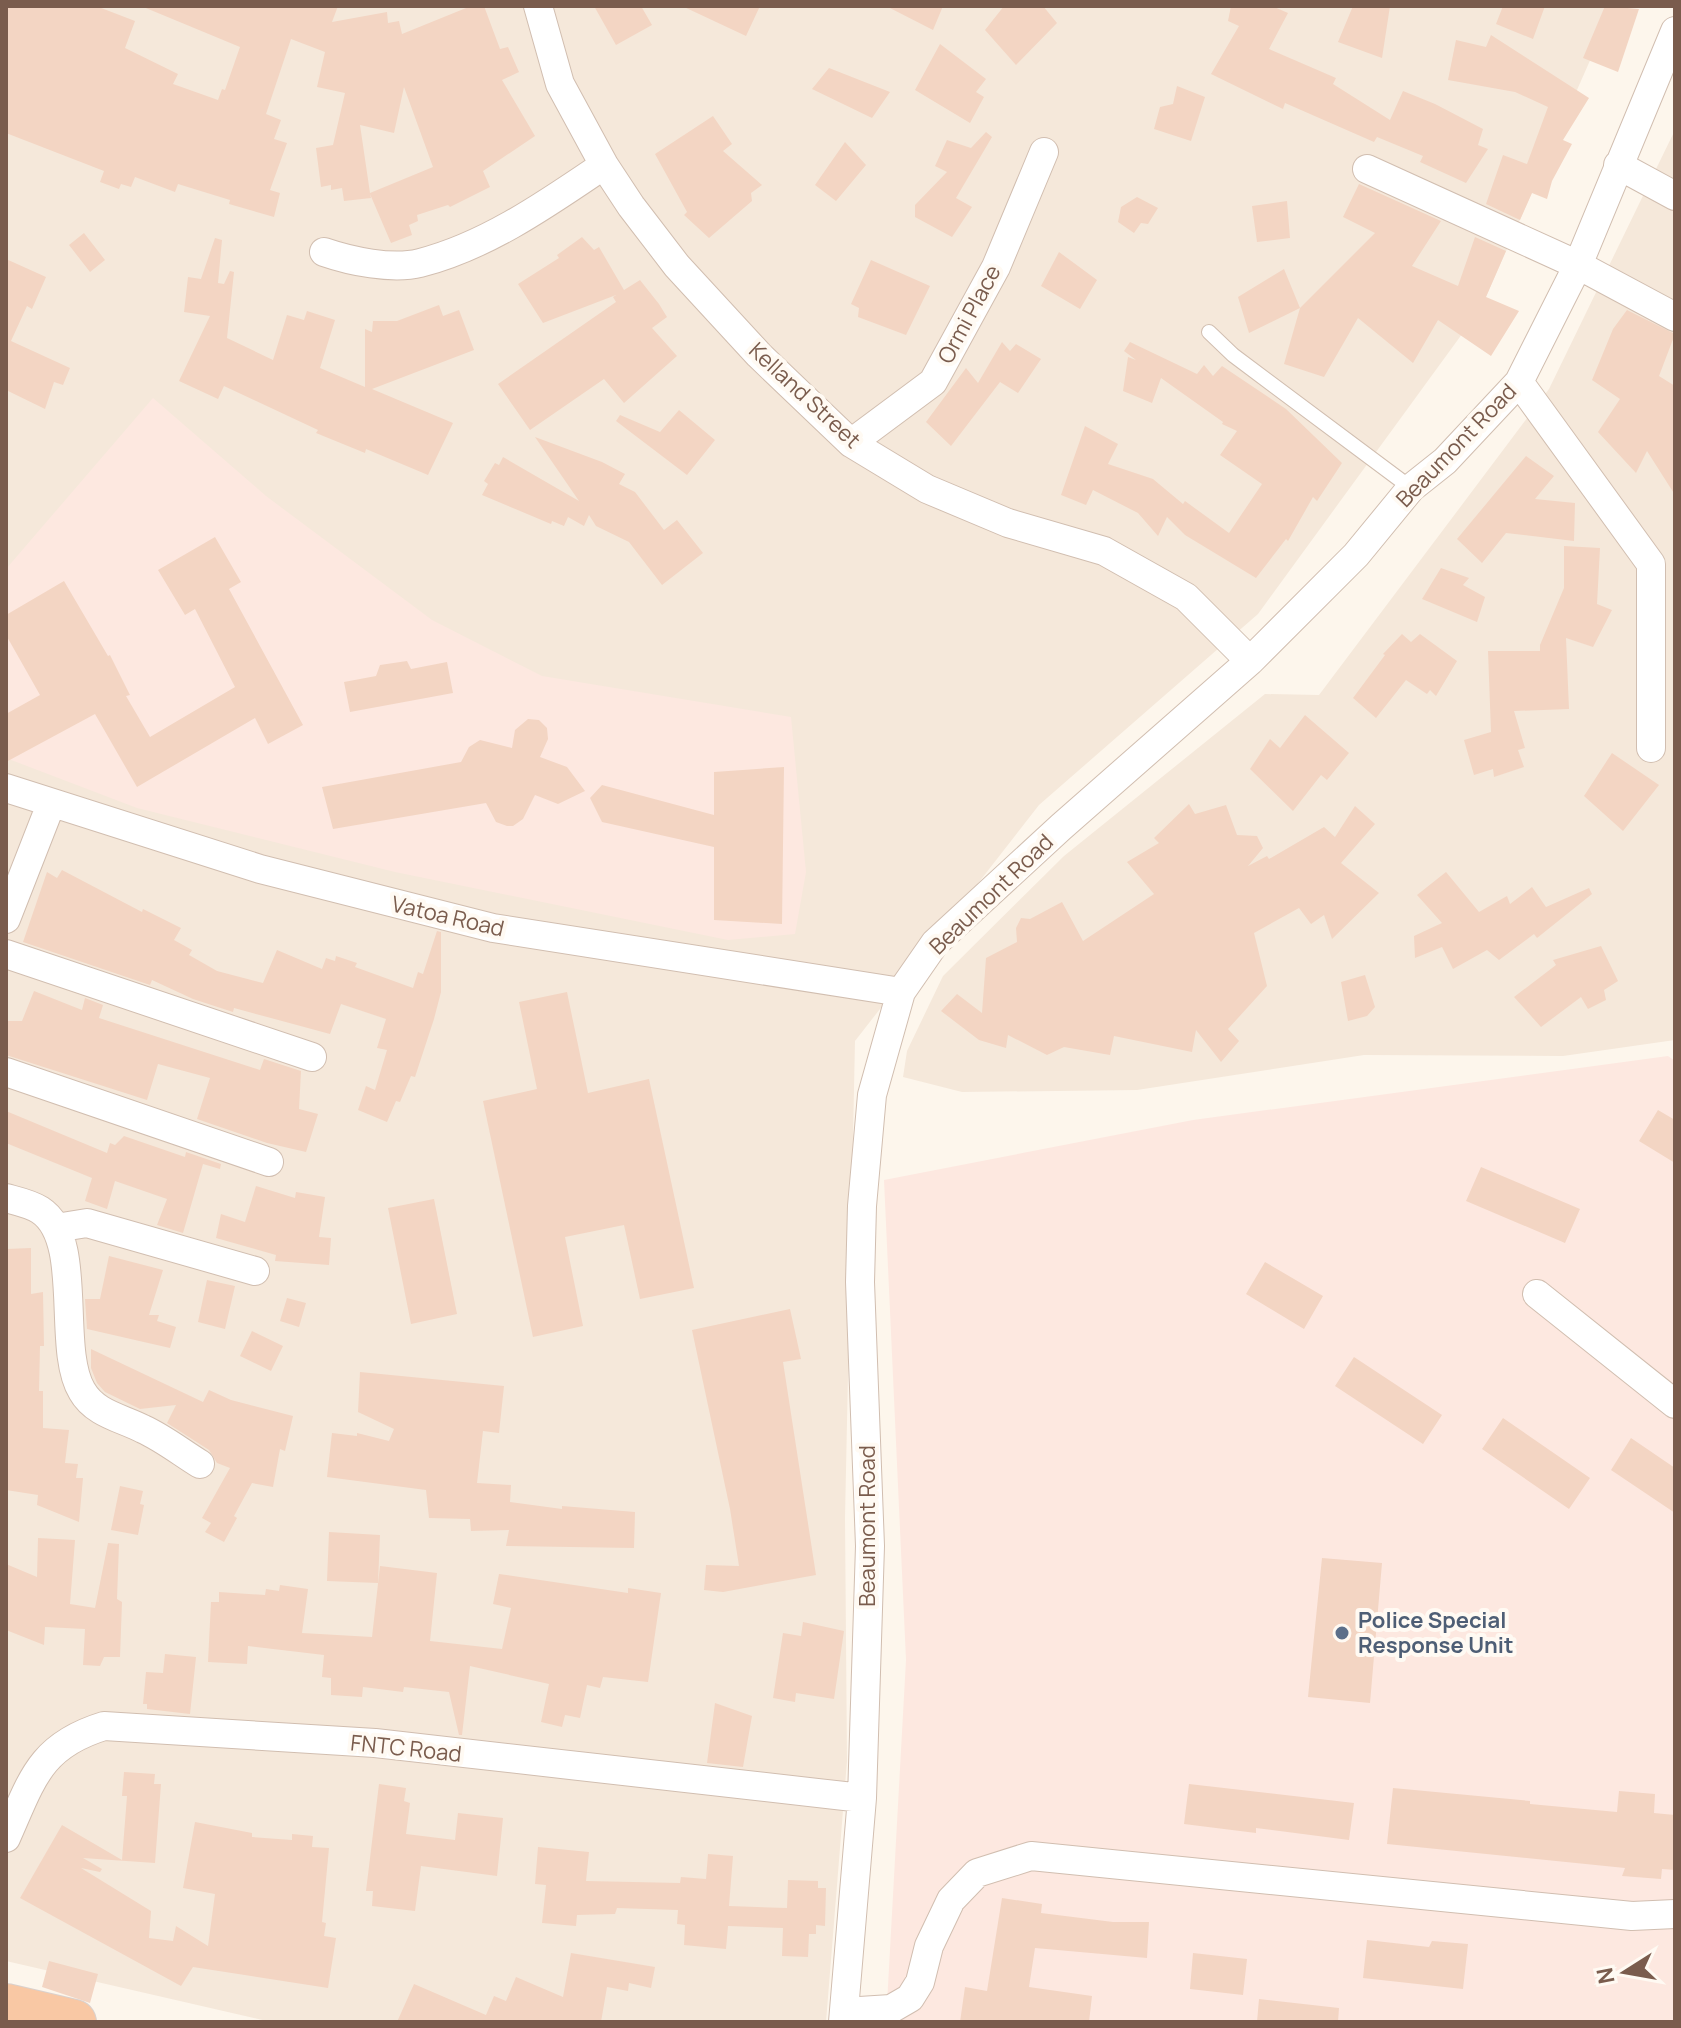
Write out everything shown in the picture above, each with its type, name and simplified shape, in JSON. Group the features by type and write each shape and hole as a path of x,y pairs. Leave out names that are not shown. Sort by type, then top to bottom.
{"highway":[{"path":"6,2006 74,2022"}],"street":[{"name":"Kelland Street","path":"538,6 560,84 604,165 677,266 759,355 851,443 927,489 1008,523 1104,551 1186,597 1250,661"},
{"name":"Beaumont Road","path":"844,2017 862,1798 870,1546 860,1282 862,1206 872,1095 901,992 935,943 1250,661 1356,555 1411,488 1445,461 1519,382 1578,265 1675,31"},
{"name":"Ormi Place","path":"851,443 933,382 996,267 1044,152"},
{"path":"324,252 357,263 418,264 471,245 545,204 604,165"},
{"path":"1618,165 1675,196"},
{"path":"1367,169 1578,265 1675,317"},
{"path":"1519,382 1651,564 1651,748"},
{"name":"Vatoa Road","path":"6,788 260,869 493,928 901,992"},
{"path":"6,919 51,804"},
{"path":"6,954 312,1057"},
{"path":"6,1072 269,1162"},
{"path":"6,1198 40,1210 56,1228 66,1274 73,1361 82,1392 105,1413 145,1429 200,1464"},
{"path":"56,1228 87,1223 255,1271"},
{"path":"1537,1294 1675,1404"},
{"name":"FNTC Road","path":"6,1838 36,1773 55,1749 76,1735 104,1726 375,1743 862,1798"},
{"path":"844,2017 891,2009 910,1998 920,1982 929,1946 951,1900 977,1873 1031,1856 1632,1916 1675,1914"}],"lane":[{"path":"1209,332 1233,355 1411,488"}],"shaded area":[{"path":"6,6 1614,6 1481,308 1258,614 1039,805 855,1041 845,1518 847,1761 826,2022 271,2022 6,1961"},
{"path":"1675,130 1675,1040 1563,1056 1364,1055 1137,1090 962,1092 903,1077 907,1051 943,976 1064,856 1265,694 1319,695 1549,389"},
{"path":"153,398 266,496 432,620 542,676 791,717 806,872 795,934 728,940 395,872 137,808 6,758 6,569"},
{"path":"1668,1056 1675,1061 1675,2022 886,2022 906,1660 884,1180 1193,1120"}],"building":[{"path":"6,6 96,6 135,21 125,48 178,74 173,84 218,100 222,89 225,90 240,47 141,6 338,6 332,22 387,12 388,23 399,21 402,34 471,6 484,6 500,49 508,47 519,72 502,80 535,136 483,171 490,187 450,207 448,205 417,215 418,221 409,225 412,235 391,243 370,194 371,198 344,201 342,188 331,190 331,185 321,187 316,148 333,145 345,93 317,87 325,52 291,39 266,114 281,120 274,139 287,143 270,190 280,193 274,217 178,184 175,192 135,177 131,187 121,184 119,189 100,182 104,171 6,133","holes":["404,87 433,167 370,193 360,125 394,133"]},
{"path":"594,6 641,6 652,25 616,45"},
{"path":"682,6 760,6 746,36"},
{"path":"886,6 943,6 933,30"},
{"path":"1004,6 1043,6 1057,23 1016,65 985,30"},
{"path":"1231,6 1272,6 1288,13 1269,49 1336,78 1333,84 1390,120 1403,91 1483,129 1478,145 1488,149 1466,183 1420,162 1423,156 1377,137 1374,142 1285,103 1283,109 1211,74 1239,26 1228,21"},
{"path":"1353,6 1390,6 1382,58 1338,42"},
{"path":"1503,6 1545,6 1533,39 1496,24"},
{"path":"1605,6 1639,9 1618,72 1583,58"},
{"path":"1491,35 1589,98 1563,140 1572,144 1552,181 1547,199 1532,193 1520,220 1486,204 1503,155 1527,164 1548,107 1515,92 1448,80 1456,40 1486,47"},
{"path":"940,44 986,79 976,92 984,97 970,123 915,90"},
{"path":"829,68 890,92 872,118 812,89"},
{"path":"1177,86 1205,97 1191,141 1154,129 1160,107 1173,104"},
{"path":"713,116 732,144 723,151 762,185 751,193 752,201 709,238 684,215 687,212 655,154"},
{"path":"986,132 992,137 956,198 972,207 952,237 915,217 915,205 947,172 935,166 947,140 971,148"},
{"path":"845,142 866,165 836,201 815,185"},
{"path":"1359,184 1441,221 1412,266 1458,286 1475,237 1506,251 1486,297 1519,311 1491,356 1438,320 1413,363 1358,318 1324,377 1284,364 1300,308 1375,233 1343,217"},
{"path":"1137,197 1158,208 1148,224 1141,223 1134,233 1118,222 1121,207"},
{"path":"1287,201 1290,238 1257,242 1252,206"},
{"path":"84,233 105,260 90,272 69,245"},
{"path":"582,237 594,250 599,247 624,290 640,280 667,317 652,328 677,356 624,403 604,379 530,430 498,384 616,302 613,297 616,295 543,323 518,284 559,258 557,255"},
{"path":"215,238 222,240 218,283 224,284 230,271 234,272 227,338 273,360 287,315 304,320 307,311 335,320 320,368 365,387 365,329 372,332 373,321 397,321 439,305 443,316 459,310 474,350 372,389 453,423 428,475 366,449 365,453 316,433 318,430 224,386 218,399 179,381 210,316 184,312 188,277 201,279"},
{"path":"1059,252 1097,280 1080,309 1041,286"},
{"path":"6,259 46,277 32,309 27,306 11,341 70,368 63,385 54,382 45,409 6,390"},
{"path":"871,260 930,286 906,335 858,317 859,308 851,304"},
{"path":"1284,269 1300,308 1249,333 1238,297"},
{"path":"1627,310 1675,334 1659,376 1675,386 1675,495 1647,451 1636,473 1598,432 1620,399 1592,380 1613,329"},
{"path":"1002,342 1010,351 1016,344 1041,359 1018,393 1000,382 951,446 926,422 966,368 978,383"},
{"path":"1130,342 1197,374 1204,365 1213,376 1222,366 1286,409 1342,463 1317,501 1313,497 1288,541 1286,539 1256,578 1185,535 1167,517 1158,536 1138,513 1093,490 1086,505 1061,495 1085,426 1118,444 1108,464 1153,479 1183,504 1185,501 1229,533 1262,484 1220,455 1237,431 1222,424 1161,378 1152,403 1123,391 1128,357 1136,360 1124,351"},
{"path":"679,410 715,440 687,475 616,421 620,415 660,432"},
{"path":"535,437 625,474 619,484 635,492 664,530 677,520 703,553 662,585 629,542 596,526 589,515 584,526 568,517 564,526 552,521 551,524 482,495 488,484 484,481 495,463 499,465 503,457 579,501"},
{"path":"1526,456 1554,476 1535,499 1575,503 1574,541 1506,533 1482,563 1457,539"},
{"path":"215,537 241,582 229,589 303,725 268,744 255,718 137,787 95,714 6,762 6,714 40,695 6,635 6,615 64,581 110,655 130,695 126,696 150,737 235,687 195,609 185,615 158,570"},
{"path":"1564,546 1600,548 1597,604 1612,610 1593,647 1566,638 1569,709 1514,711 1525,748 1518,750 1524,767 1494,777 1493,769 1474,775 1464,740 1491,732 1488,651 1540,651 1564,588"},
{"path":"1441,568 1469,578 1463,585 1485,597 1477,622 1422,599"},
{"path":"1402,634 1411,642 1420,634 1457,661 1436,696 1430,690 1427,694 1406,680 1376,718 1353,698 1383,654"},
{"path":"407,661 411,669 447,662 453,693 350,712 344,682 376,676 380,665"},
{"path":"1305,715 1349,753 1327,780 1321,775 1293,811 1250,769 1270,739 1280,748"},
{"path":"528,719 539,720 547,728 548,739 540,757 567,767 585,791 558,804 535,795 523,819 513,826 496,822 486,803 333,829 322,787 461,762 469,747 480,740 512,748 515,730"},
{"path":"1612,753 1659,785 1623,831 1584,796"},
{"path":"784,767 782,924 714,920 714,847 602,822 590,798 602,785 714,815 714,772"},
{"path":"1189,804 1195,814 1226,805 1237,835 1257,836 1263,848 1248,866 1267,856 1269,859 1324,827 1335,837 1355,806 1375,824 1341,863 1379,893 1332,939 1324,915 1311,924 1299,908 1254,933 1267,986 1228,1029 1239,1041 1221,1062 1196,1030 1192,1052 1114,1036 1110,1055 1064,1047 1047,1055 1008,1035 1006,1048 979,1040 941,1011 957,994 982,1013 986,958 1017,942 1016,928 1021,918 1030,919 1062,902 1083,941 1154,894 1127,862 1159,843 1154,838"},
{"path":"62,870 142,912 143,909 181,928 174,940 192,950 189,955 217,971 263,983 277,950 322,969 326,958 335,961 336,956 357,963 355,967 413,988 418,972 423,974 437,931 441,932 441,992 434,1019 415,1077 411,1076 387,1122 358,1110 366,1086 375,1090 387,1050 377,1048 386,1019 341,1004 330,1034 234,1008 233,1012 193,999 152,980 150,985 23,942 47,872 57,878"},
{"path":"1446,872 1479,912 1507,896 1510,904 1532,887 1546,907 1589,888 1592,894 1537,938 1534,934 1499,960 1487,950 1453,969 1442,947 1415,958 1414,936 1442,923 1417,895"},
{"path":"1601,946 1618,981 1604,990 1606,1000 1588,1009 1581,997 1541,1027 1514,997 1556,965 1553,960"},
{"path":"1365,975 1375,1007 1367,1016 1348,1021 1341,982"},
{"path":"34,991 82,1010 85,998 103,1005 99,1018 260,1070 264,1059 301,1071 299,1109 318,1114 306,1152 267,1143 197,1119 210,1078 158,1064 147,1100 6,1055 6,1021 22,1021"},
{"path":"567,992 588,1093 649,1079 694,1288 640,1299 624,1225 565,1237 583,1326 533,1337 483,1101 537,1089 519,1002"},
{"path":"1658,1110 1675,1120 1675,1163 1639,1141"},
{"path":"6,1111 107,1153 110,1143 115,1145 124,1136 185,1157 186,1152 221,1164 220,1169 203,1164 183,1233 157,1225 167,1199 115,1181 107,1209 85,1201 92,1178 6,1143"},
{"path":"1481,1167 1580,1209 1565,1243 1466,1201"},
{"path":"256,1186 295,1198 296,1192 325,1197 319,1237 331,1238 329,1265 275,1261 276,1255 216,1238 221,1214 245,1222"},
{"path":"434,1199 457,1314 411,1324 388,1208"},
{"path":"31,1248 31,1294 43,1292 44,1346 40,1346 39,1391 43,1391 43,1428 69,1430 65,1463 78,1464 76,1478 83,1478 79,1522 37,1505 38,1495 6,1490 6,1249"},
{"path":"109,1256 163,1270 149,1315 159,1315 157,1321 176,1327 170,1348 87,1329 85,1299 100,1299"},
{"path":"1265,1262 1323,1296 1304,1329 1246,1294"},
{"path":"207,1280 235,1286 225,1329 198,1322"},
{"path":"287,1298 306,1303 299,1327 280,1321"},
{"path":"790,1309 801,1359 783,1362 816,1575 723,1592 704,1590 706,1565 739,1566 692,1330"},
{"path":"252,1331 283,1346 271,1371 240,1356"},
{"path":"91,1349 203,1402 209,1390 231,1400 293,1416 285,1451 280,1449 273,1487 252,1483 224,1542 205,1532 211,1523 202,1518 230,1468 217,1463 209,1450 167,1423 176,1405 140,1409 105,1392 91,1368"},
{"path":"1354,1357 1442,1415 1423,1444 1335,1386"},
{"path":"360,1372 504,1386 499,1433 483,1431 477,1483 511,1485 510,1502 562,1509 562,1506 635,1512 634,1548 506,1546 509,1530 471,1531 470,1519 429,1518 426,1490 327,1477 332,1433 357,1436 357,1433 389,1441 394,1429 358,1412"},
{"path":"1503,1418 1590,1478 1569,1509 1482,1449"},
{"path":"1631,1438 1675,1468 1675,1513 1611,1470"},
{"path":"120,1486 143,1491 140,1504 144,1505 138,1535 111,1530"},
{"path":"329,1532 380,1535 378,1583 327,1581"},
{"path":"38,1538 75,1540 70,1604 95,1608 108,1543 119,1544 117,1599 122,1602 120,1657 104,1657 100,1666 83,1665 85,1629 45,1627 44,1645 6,1630 6,1564 37,1577"},
{"path":"1322,1558 1382,1563 1370,1703 1308,1697"},
{"path":"380,1566 437,1573 430,1641 502,1649 511,1608 493,1604 499,1574 628,1593 628,1588 661,1593 648,1682 603,1677 600,1688 587,1685 580,1718 565,1715 562,1727 541,1722 549,1684 470,1666 462,1735 459,1735 449,1692 404,1687 403,1692 363,1687 362,1697 331,1695 331,1678 322,1677 324,1655 248,1646 247,1664 208,1662 211,1602 219,1602 219,1592 265,1595 266,1589 279,1591 280,1585 308,1589 302,1633 372,1637"},
{"path":"803,1622 844,1631 834,1699 796,1693 795,1702 773,1698 783,1633 801,1636"},
{"path":"165,1654 196,1657 190,1714 147,1709 147,1704 143,1704 146,1672 163,1673"},
{"path":"715,1703 752,1716 743,1767 707,1763"},
{"path":"124,1772 155,1774 154,1784 161,1784 155,1863 83,1858 102,1869 100,1872 81,1868 151,1911 149,1938 173,1941 176,1926 208,1946 215,1894 183,1888 195,1822 252,1833 252,1837 292,1840 292,1834 313,1836 312,1847 329,1848 322,1922 326,1923 324,1936 336,1938 328,1988 193,1967 181,1986 20,1898 62,1825 122,1860 127,1796 122,1796"},
{"path":"379,1784 406,1788 404,1801 410,1803 406,1834 455,1840 458,1813 503,1818 497,1876 421,1866 415,1911 372,1906 373,1891 366,1891"},
{"path":"1189,1784 1354,1803 1349,1840 1256,1828 1256,1833 1184,1824"},
{"path":"1393,1788 1617,1812 1619,1791 1655,1794 1654,1813 1675,1815 1675,1870 1662,1869 1661,1879 1622,1876 1625,1868 1387,1844"},
{"path":"538,1847 589,1852 586,1881 680,1883 681,1877 706,1879 708,1854 733,1856 729,1906 787,1908 788,1880 818,1881 818,1888 826,1888 825,1926 816,1925 816,1934 809,1934 808,1957 782,1956 783,1928 728,1926 726,1949 684,1945 685,1925 677,1924 678,1910 617,1908 615,1914 577,1915 576,1926 542,1923 546,1885 535,1884"},
{"path":"1002,1898 1042,1904 1041,1913 1113,1922 1149,1922 1147,1958 1035,1948 1029,1987 1092,1996 1089,2022 960,2022 965,1987 987,1991"},
{"path":"1367,1940 1429,1947 1432,1941 1468,1944 1463,1989 1363,1978"},
{"path":"571,1953 655,1967 651,1988 629,1983 628,1991 607,1987 601,2022 397,2022 414,1984 486,2015 494,1996 506,2001 516,1977 563,1997"},
{"path":"1193,1953 1247,1959 1243,1995 1190,1989"},
{"path":"49,1961 98,1974 90,2003 42,1987"},
{"path":"1259,1999 1339,2008 1338,2022 1257,2022"}],"place":[{"name":"Police Special Response Unit","path":"1342,1633"}]}
